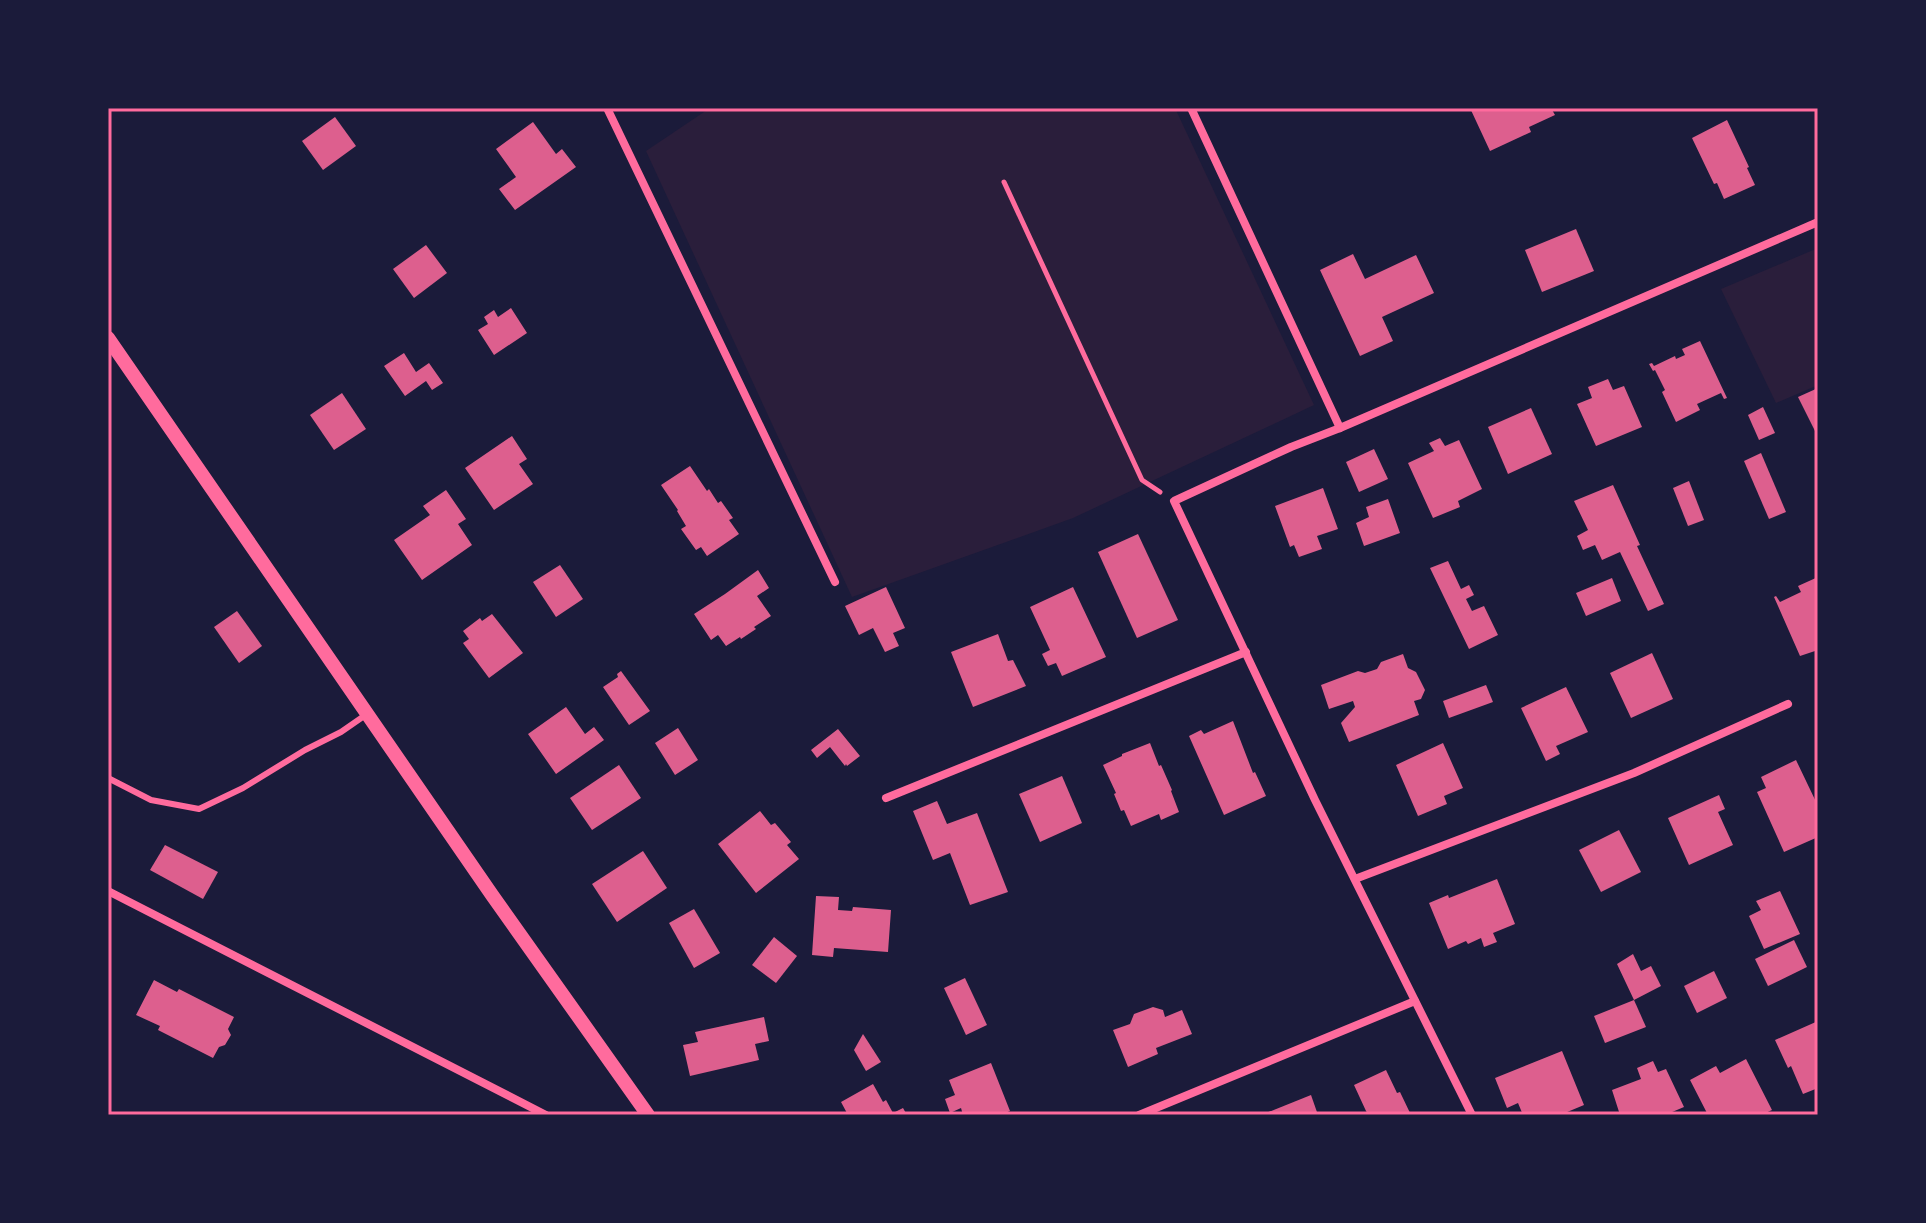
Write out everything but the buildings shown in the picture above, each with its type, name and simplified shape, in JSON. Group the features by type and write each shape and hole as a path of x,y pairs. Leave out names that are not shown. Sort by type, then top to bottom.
{"street":[{"path":"607,108 835,582"},
{"path":"1191,108 1340,428"},
{"path":"1472,1115 1315,800 1174,501 1291,447 1818,222"},
{"path":"108,338 648,1115"},
{"path":"886,798 1246,652"},
{"path":"1355,879 1634,773 1788,704"},
{"path":"108,891 546,1115"},
{"path":"1139,1115 1415,1001"}],"lane":[{"path":"108,778 151,800 199,809 243,788 367,714"}],"path":[{"path":"1004,182 1142,480 1174,501"}],"shaded area":[{"path":"710,108 1175,108 1314,405 1073,518 852,597 646,151"},
{"path":"1818,248 1818,385 1776,403 1721,289"}]}
